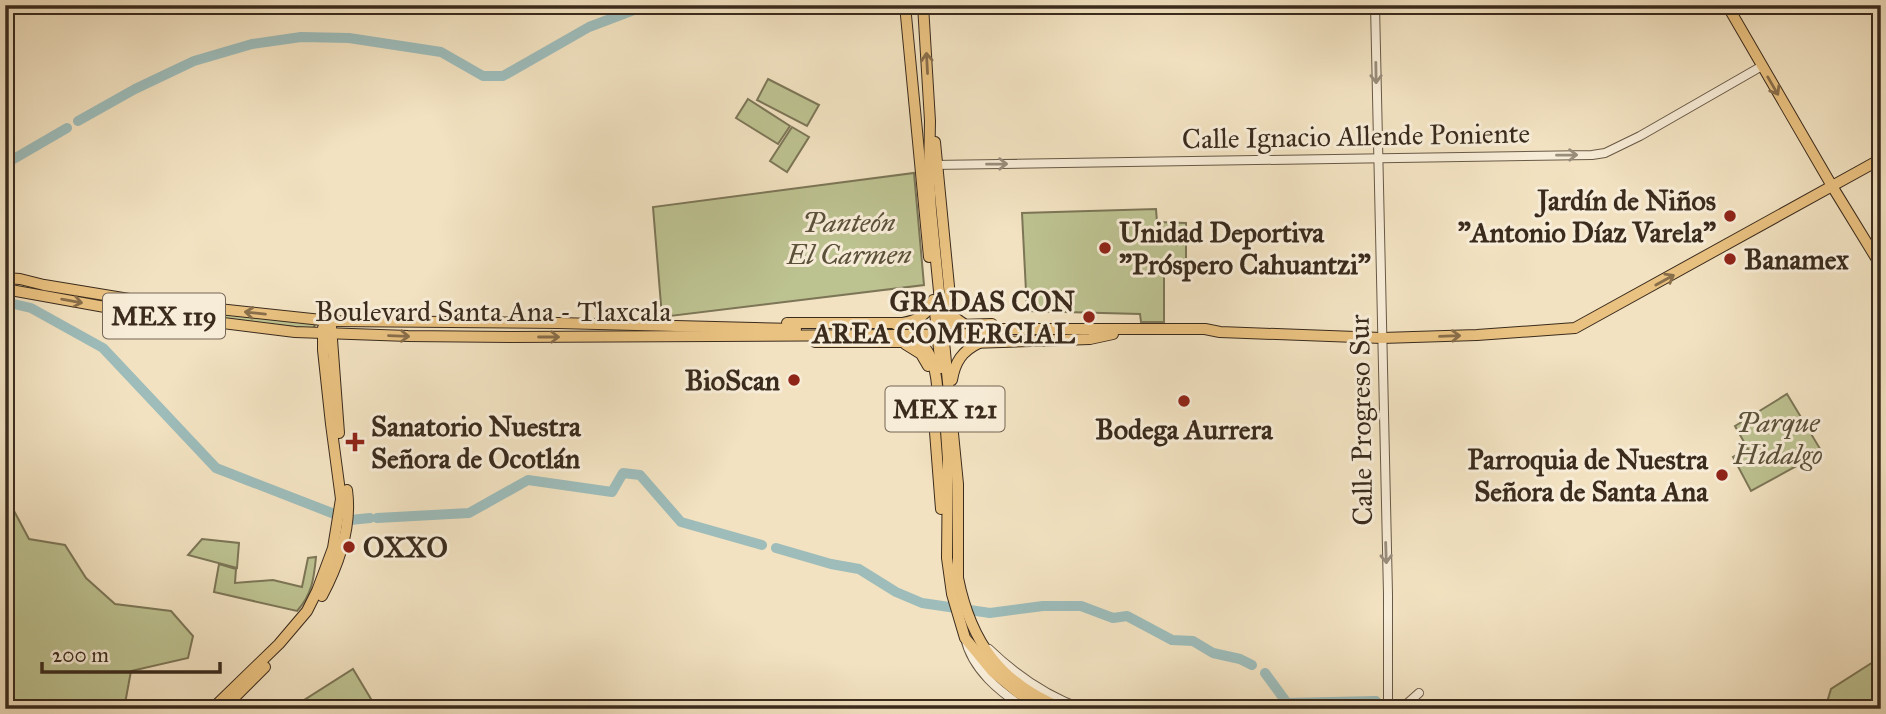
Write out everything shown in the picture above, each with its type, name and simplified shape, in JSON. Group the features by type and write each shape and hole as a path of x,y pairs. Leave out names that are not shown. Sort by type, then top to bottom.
{"main road":[{"path":"905,5 913,10 923,5"},
{"name":"MEX 121","path":"905,5 925,229 934,299 945,329 958,484 957,593"},
{"path":"923,5 945,329"},
{"path":"1727,5 1881,266"},
{"path":"908,39 917,33 925,38"},
{"path":"914,95 933,165"},
{"path":"945,329 962,340 979,335 1087,329 1205,329 1220,332 1382,338 1575,328 1881,159"},
{"name":"Boulevard Santa Ana - Tlaxcala","path":"5,278 135,300 327,321 481,322 735,332"},
{"name":"Boulevard Santa Ana - Tlaxcala","path":"5,289 140,312 295,332 355,335 481,337 735,332 979,335"},
{"path":"898,332 930,309 934,299"},
{"path":"140,312 162,310 165,307 163,303"},
{"path":"945,329 956,320 979,335 1174,335 1220,332"},
{"path":"223,709 284,648 309,618 343,547 342,526 348,500 327,350 327,321"},
{"path":"481,322 481,337"},
{"path":"898,332 920,341 945,329 964,324"},
{"name":"MEX 121","path":"945,329 946,544 957,593 970,629 991,657 1007,674 1039,698 1064,709"},
{"path":"898,332 908,331 920,341 936,369 942,464 958,536"},
{"path":"295,332 313,339 327,350"},
{"path":"898,332 921,354 931,374 946,544"},
{"path":"327,350 355,335"},
{"path":"950,391 958,359 979,335"},
{"path":"212,709 279,644 307,611 342,526"},
{"name":"MEX 121","path":"970,629 965,638 993,671 1017,692 1043,709"}],"street":[{"name":"Calle Progreso Sur","path":"1375,5 1388,594 1388,709"},
{"name":"Calle Ignacio Allende Poniente","path":"933,165 1592,155 1605,153 1640,136 1762,66"},
{"path":"970,629 1024,679 1083,709"},
{"path":"965,638 967,650 981,671 1026,709"},
{"path":"1401,709 1419,693"}],"green space":[{"path":"768,79 819,105 807,126 757,100"},
{"path":"748,99 790,126 778,144 736,118"},
{"path":"792,127 809,137 787,172 770,161"},
{"name":"Panteón El Carmen","path":"914,173 924,285 662,317 653,207"},
{"name":"Unidad Deportiva \"Próspero Cahuantzi\"","path":"1156,209 1157,222 1186,223 1186,273 1164,273 1164,322 1141,322 1140,314 1027,311 1022,213"},
{"path":"174,307 315,322 314,329 168,314"},
{"name":"Parque Hidalgo","path":"1787,394 1822,452 1751,491 1733,457 1748,449 1735,426"},
{"path":"5,494 29,539 65,545 86,578 115,604 171,611 193,636 188,658 131,671 124,709 5,709"},
{"path":"202,539 239,543 237,568 188,555"},
{"path":"316,557 309,592 297,611 214,592 219,564 236,569 235,583 273,580 302,587 308,558"},
{"path":"1881,657 1881,709 1825,709 1831,689"},
{"path":"353,669 377,709 290,709"}],"waterway":[{"path":"78,121 135,89 194,61 252,44 301,37 349,38 441,52 483,76 503,76 589,27 647,5"},
{"path":"693,5 735,9 746,5"},
{"path":"5,164 67,128"},
{"path":"5,302 31,308 103,348 216,468 350,520 370,518"},
{"path":"377,518 469,513 528,480 612,492 623,473 640,475 681,522 762,545"},
{"path":"776,548 859,569 896,592 922,603 990,613 1043,606 1081,606 1113,618 1127,616 1172,640 1193,641 1213,653 1240,659 1252,665"},
{"path":"1265,673 1287,703 1376,701"},
{"path":"1416,706 1455,709"}],"place":[{"name":"Jardín de Niños \"Antonio Díaz Varela\"","path":"1730,216"},
{"name":"Unidad Deportiva \"Próspero Cahuantzi\"","path":"1105,248"},
{"name":"Banamex","path":"1730,259"},
{"name":"GRADAS CON AREA COMERCIAL","path":"1089,317"},
{"name":"BioScan","path":"794,380"},
{"name":"Bodega Aurrera","path":"1184,401"},
{"name":"Sanatorio Nuestra Señora de Ocotlán","path":"355,442"},
{"name":"Parroquia de Nuestra Señora de Santa Ana","path":"1722,475"},
{"name":"OXXO","path":"349,547"}]}
